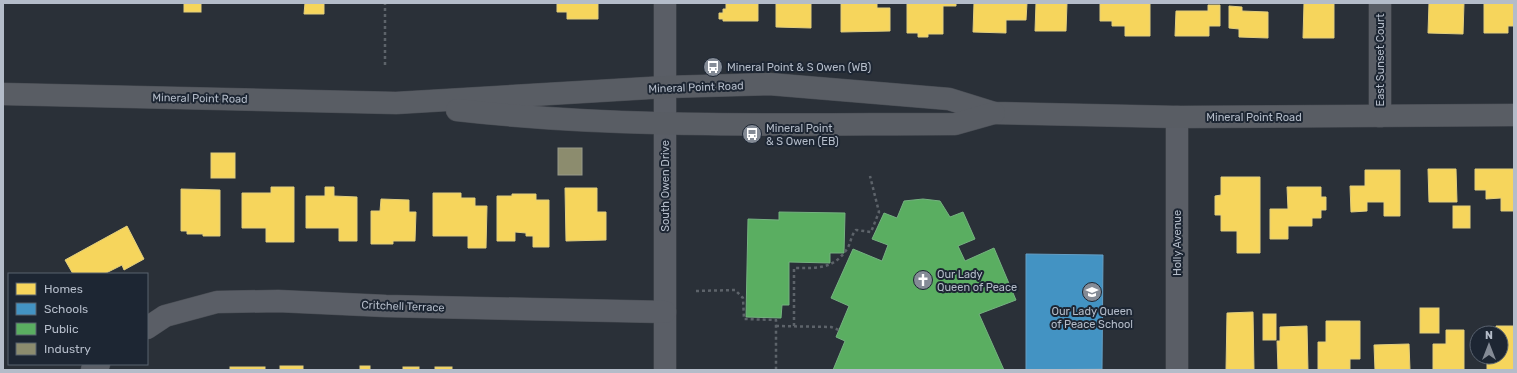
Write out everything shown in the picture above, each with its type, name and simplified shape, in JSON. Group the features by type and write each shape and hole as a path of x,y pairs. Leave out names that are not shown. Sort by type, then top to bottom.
{"main road":[{"name":"Mineral Point Road","path":"3,94 396,103 666,87 769,84 949,98 994,113"},
{"name":"Mineral Point Road","path":"396,103 524,118 666,123 955,124 994,113 1177,117 1514,115"}],"street":[{"name":"South Owen Drive","path":"665,3 665,370"},
{"name":"East Sunset Court","path":"1380,3 1380,116"},
{"name":"Holly Avenue","path":"1177,117 1177,370"},
{"name":"Critchell Terrace","path":"148,327 165,316 217,302 278,301 386,306 665,312"}],"path":[{"path":"385,3 385,65"},
{"path":"794,326 794,268 822,268 829,265 843,255 856,230 871,232 879,212 870,176"},
{"path":"696,291 734,290 743,298 744,319 776,320 776,370"},
{"path":"776,326 831,327 839,330"}],"building: Homes":[{"path":"184,3 201,3 201,12 184,12"},
{"path":"305,3 324,3 324,14 304,14"},
{"path":"557,3 598,3 598,19 567,19 567,12 557,12"},
{"path":"726,3 758,3 758,21 723,21 723,19 719,19 719,13 723,13 723,9 726,9"},
{"path":"776,3 811,3 811,28 776,27"},
{"path":"841,3 877,3 877,8 890,8 890,31 841,32"},
{"path":"907,3 956,3 956,6 943,6 943,34 928,34 928,37 918,37 918,33 907,33"},
{"path":"974,3 1027,3 1026,20 1006,20 1006,33 973,32"},
{"path":"1036,3 1067,3 1066,31 1035,31"},
{"path":"1100,3 1150,3 1150,36 1125,36 1125,26 1112,26 1112,21 1100,21"},
{"path":"1304,3 1334,3 1334,38 1303,38"},
{"path":"1429,3 1464,3 1463,34 1428,33"},
{"path":"1484,3 1514,3 1514,26 1508,26 1508,33 1484,33"},
{"path":"1208,5 1220,5 1220,26 1209,26 1209,36 1175,36 1176,11 1208,11"},
{"path":"1229,6 1242,7 1242,11 1268,12 1268,38 1239,37 1239,29 1229,28"},
{"path":"211,153 235,153 235,178 211,178"},
{"path":"1428,169 1456,169 1457,202 1429,202"},
{"path":"1475,169 1514,169 1514,211 1501,211 1501,198 1486,199 1486,190 1475,190"},
{"path":"1365,170 1400,170 1400,216 1384,216 1384,202 1367,202 1367,211 1351,212 1350,186 1365,186"},
{"path":"1221,177 1260,177 1260,253 1237,253 1237,231 1221,231 1221,215 1215,215 1215,196 1221,195"},
{"path":"271,187 294,187 294,242 266,242 266,228 242,228 242,193 271,193"},
{"path":"325,187 334,187 334,196 357,197 357,241 339,241 339,228 306,228 306,196 325,196"},
{"path":"1287,187 1321,187 1321,197 1326,197 1326,210 1321,210 1321,218 1312,218 1312,226 1288,226 1288,239 1270,239 1270,209 1288,209"},
{"path":"565,188 597,188 597,212 606,212 606,240 566,241"},
{"path":"181,189 220,190 220,236 187,234 187,231 181,231"},
{"path":"433,193 461,193 461,198 475,198 475,206 487,206 486,248 468,248 468,236 433,236"},
{"path":"512,194 536,194 536,200 549,200 549,247 533,247 533,236 526,236 526,233 515,232 515,241 497,241 497,196 512,196"},
{"path":"381,199 409,200 409,212 416,212 415,241 393,241 393,244 371,244 371,211 380,211"},
{"path":"1453,206 1470,206 1470,228 1453,228"},
{"path":"127,226 144,259 124,270 122,265 106,273 72,273 65,260"},
{"path":"1420,308 1439,308 1439,333 1420,333"},
{"path":"1253,312 1254,370 1226,370 1227,313"},
{"path":"1263,314 1276,314 1276,340 1263,340"},
{"path":"1326,321 1360,321 1360,359 1350,359 1350,370 1318,370 1318,342 1326,342"},
{"path":"1307,326 1308,370 1278,370 1277,341 1280,341 1280,327"},
{"path":"1509,326 1514,326 1514,370 1487,370 1487,365 1509,365"},
{"path":"1446,330 1464,330 1464,370 1433,370 1433,344 1446,344"},
{"path":"1409,344 1410,370 1375,370 1374,345"},
{"path":"280,366 303,366 303,370 280,370"},
{"path":"360,366 370,366 370,370 360,370"},
{"path":"230,367 265,367 265,370 230,370"},
{"path":"403,367 419,367 419,370 403,370"},
{"path":"435,367 452,367 452,370 435,370"}],"building: Schools":[{"path":"1026,254 1103,255 1102,369 1026,370"}],"building: Public":[{"name":"Our Lady Queen of Peace","path":"923,199 940,201 950,217 963,212 975,239 958,246 965,261 994,248 1016,300 979,314 1004,370 833,370 845,341 836,337 849,306 831,298 853,249 882,261 888,245 872,239 884,213 897,218 904,201"},
{"path":"779,212 845,213 844,253 830,253 830,263 789,262 789,305 782,305 781,318 746,317 748,219 779,220"}],"building: Industry":[{"path":"558,148 582,148 582,175 558,175"}],"place":[{"name":"Mineral Point & S Owen (WB)","path":"713,67"},
{"name":"Mineral Point & S Owen (EB)","path":"752,134"},
{"name":"Our Lady Queen of Peace","path":"923,280"},
{"name":"Our Lady Queen of Peace School","path":"1092,292"}]}
